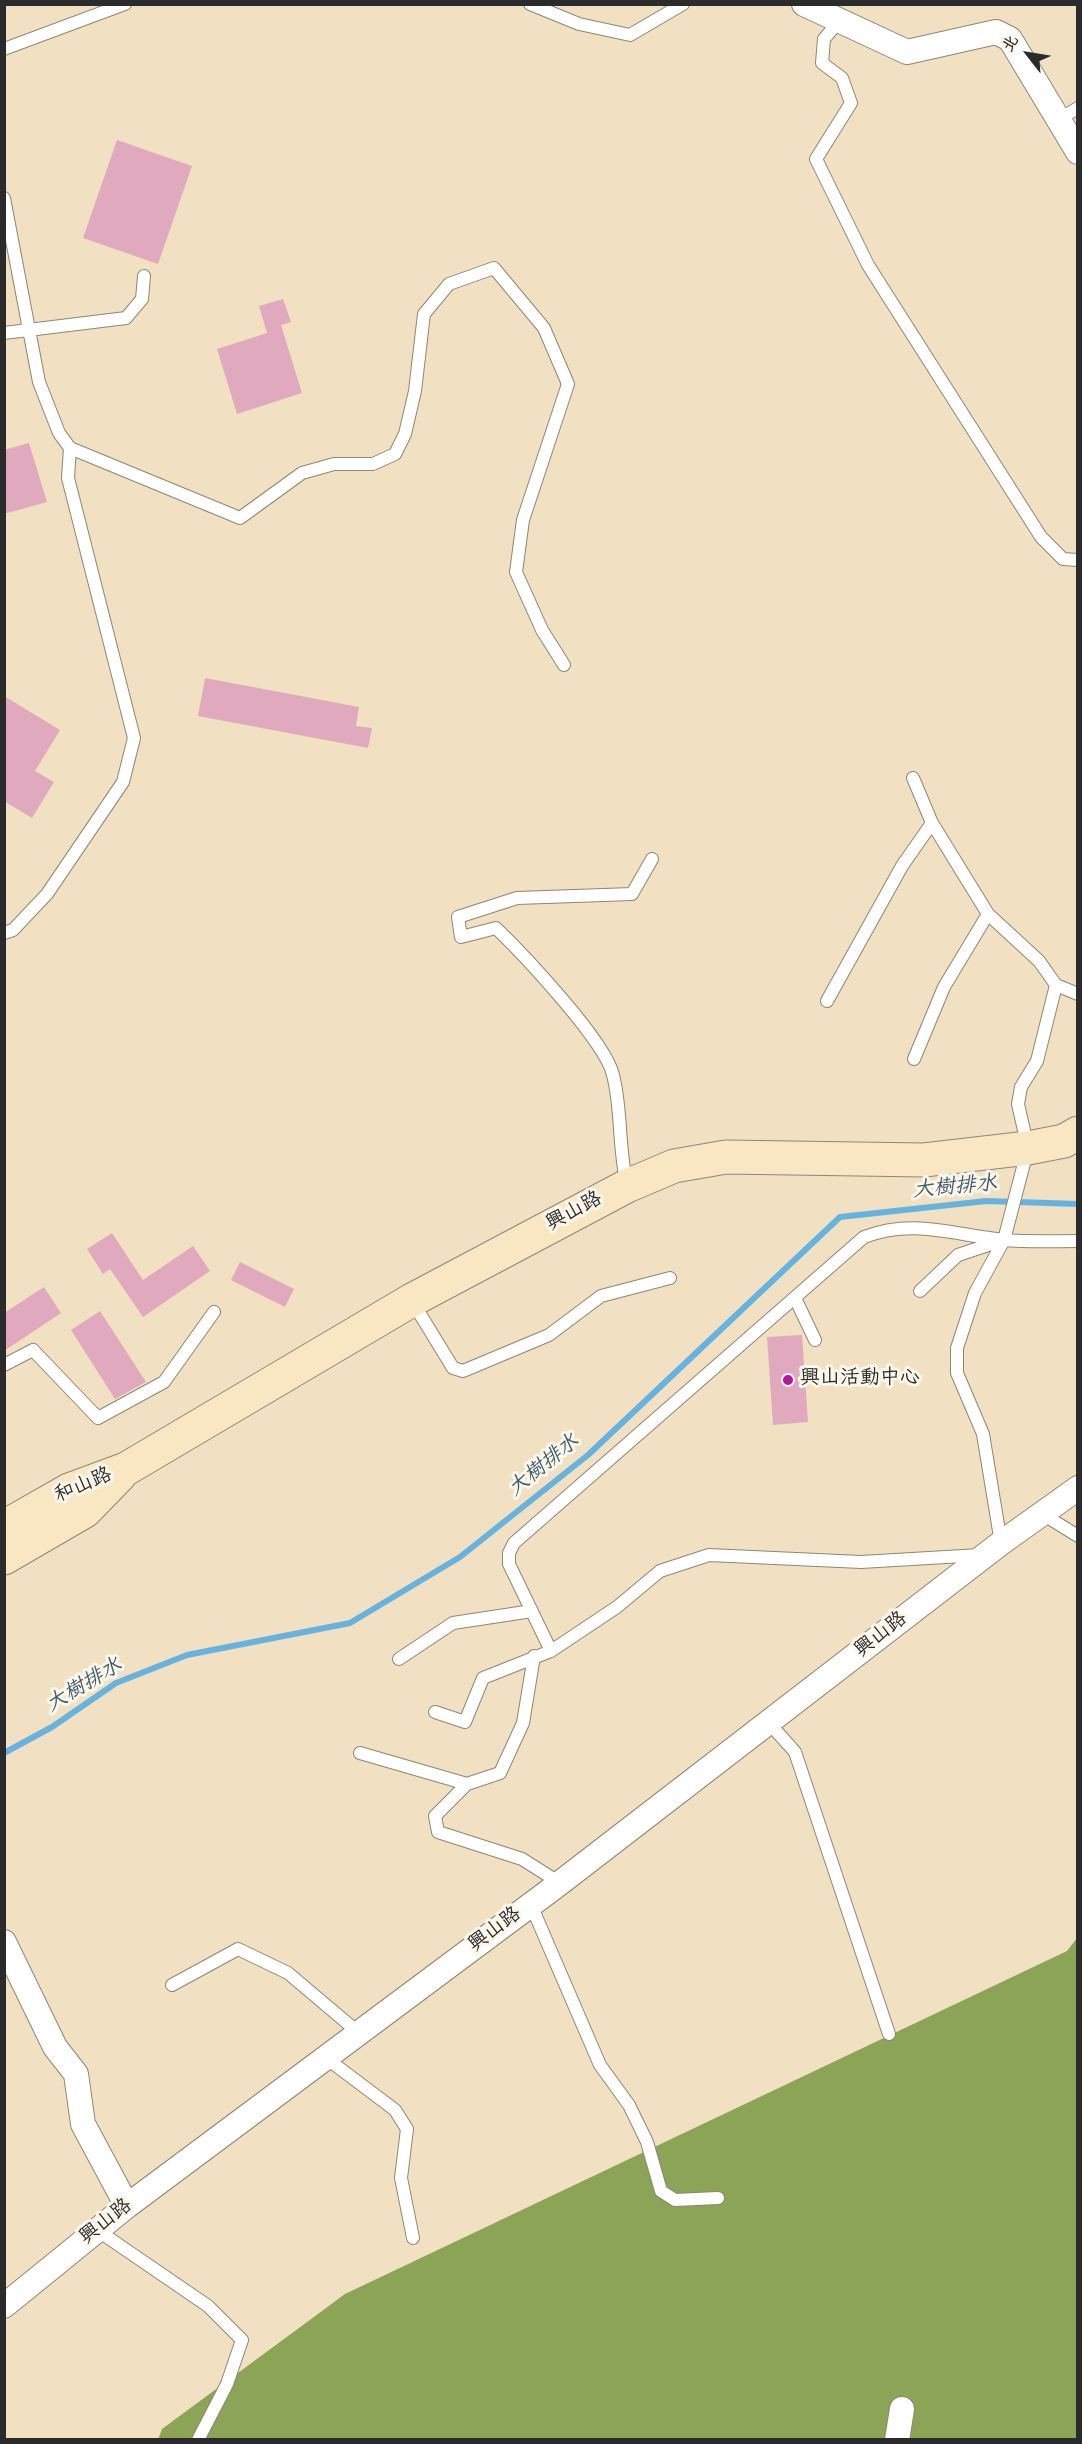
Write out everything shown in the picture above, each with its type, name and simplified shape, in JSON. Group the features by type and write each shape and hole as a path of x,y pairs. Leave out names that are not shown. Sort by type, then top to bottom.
{"main road":[{"name":"興山路","path":"126,1469 412,1300 627,1186 674,1166 726,1157 924,1160 1028,1148 1064,1141 1077,1133"},
{"name":"和山路","path":"4,1527 69,1490 126,1469"},
{"name":"和山路","path":"4,1558 85,1511 126,1469"}],"street":[{"path":"804,4 907,52 996,32 1010,39 1068,113 1077,152"},
{"name":"興山路","path":"4,2306 127,2206 531,1905 770,1724 993,1549 1044,1515 1077,1488"},
{"path":"4,1942 55,2047 76,2074 83,2124 127,2206"},
{"path":"897,2439 902,2409"}],"lane":[{"path":"4,49 125,4"},
{"path":"530,4 579,24 630,35 684,4"},
{"path":"839,21 824,39 822,63 842,78 851,103 816,159 868,265 1041,537 1063,559 1077,560"},
{"path":"4,198 39,382 59,433 70,448 240,518 302,473 334,464 373,464 395,454 405,434 415,391 424,314 449,284 494,268 544,328 568,384 523,520 516,572 542,630 564,665"},
{"path":"4,333 126,318 142,299 144,276"},
{"path":"4,933 13,930 47,894 123,782 134,738 68,478 70,448"},
{"path":"913,778 932,823 988,914 1039,961 1056,985 1077,993"},
{"path":"826,1001 902,866 932,823"},
{"path":"627,1186 621,1159 613,1074 600,1047 521,952 496,928 460,937 458,917 517,898 632,894 652,859"},
{"path":"914,1059 944,987 988,914"},
{"path":"993,1549 983,1434 957,1373 957,1348 975,1293 1004,1240 1028,1148 1018,1104 1021,1087 1037,1061 1056,985"},
{"path":"551,1651 509,1564 509,1552 514,1543 864,1237 888,1228 919,1227 1004,1240 1077,1241"},
{"path":"920,1291 958,1255 1004,1240"},
{"path":"412,1300 453,1368 463,1371 549,1335 601,1296 670,1278"},
{"path":"795,1298 815,1340"},
{"path":"4,1365 33,1350 98,1418 164,1382 214,1312"},
{"path":"1044,1515 1077,1536"},
{"name":"興山路","path":"435,1712 465,1722 483,1678 551,1651 609,1613 660,1571 709,1555 861,1562 993,1549"},
{"path":"399,1659 453,1623 532,1611"},
{"path":"534,1656 523,1723 500,1773 467,1784 435,1816 438,1832 522,1860 560,1883"},
{"path":"770,1724 795,1752 889,2034"},
{"path":"360,1753 467,1784"},
{"path":"531,1905 600,2065 629,2105 647,2142 661,2191 675,2200 718,2198"},
{"path":"172,1985 238,1949 288,1973 359,2033"},
{"path":"326,2058 395,2110 407,2129 401,2178 413,2238"},
{"path":"97,2230 208,2306 242,2340 227,2384 198,2439"}],"green space":[{"path":"1077,1938 1077,2439 158,2440 162,2429 345,2294 1067,1951"}],"building":[{"path":"117,140 192,166 158,264 83,238"},
{"path":"283,299 291,322 281,325 302,393 237,414 217,349 267,333 259,306"},
{"path":"29,443 47,502 4,514 4,450"},
{"path":"205,678 359,707 356,726 372,728 368,748 198,716"},
{"path":"4,696 60,730 35,771 54,782 32,818 4,801"},
{"path":"112,1233 143,1280 193,1246 210,1271 143,1317 110,1269 103,1274 87,1249"},
{"path":"240,1262 294,1289 285,1307 231,1280"},
{"path":"44,1287 61,1313 4,1351 4,1313"},
{"path":"100,1311 146,1382 115,1399 71,1330"},
{"name":"興山活動中心","path":"802,1335 808,1422 773,1425 767,1337"}],"waterway":[{"name":"大樹排水","path":"4,1753 52,1727 116,1683 187,1655 350,1623 460,1557 588,1455 840,1217 986,1201 1078,1204"}],"place":[{"name":"興山活動中心","path":"788,1380"}]}
